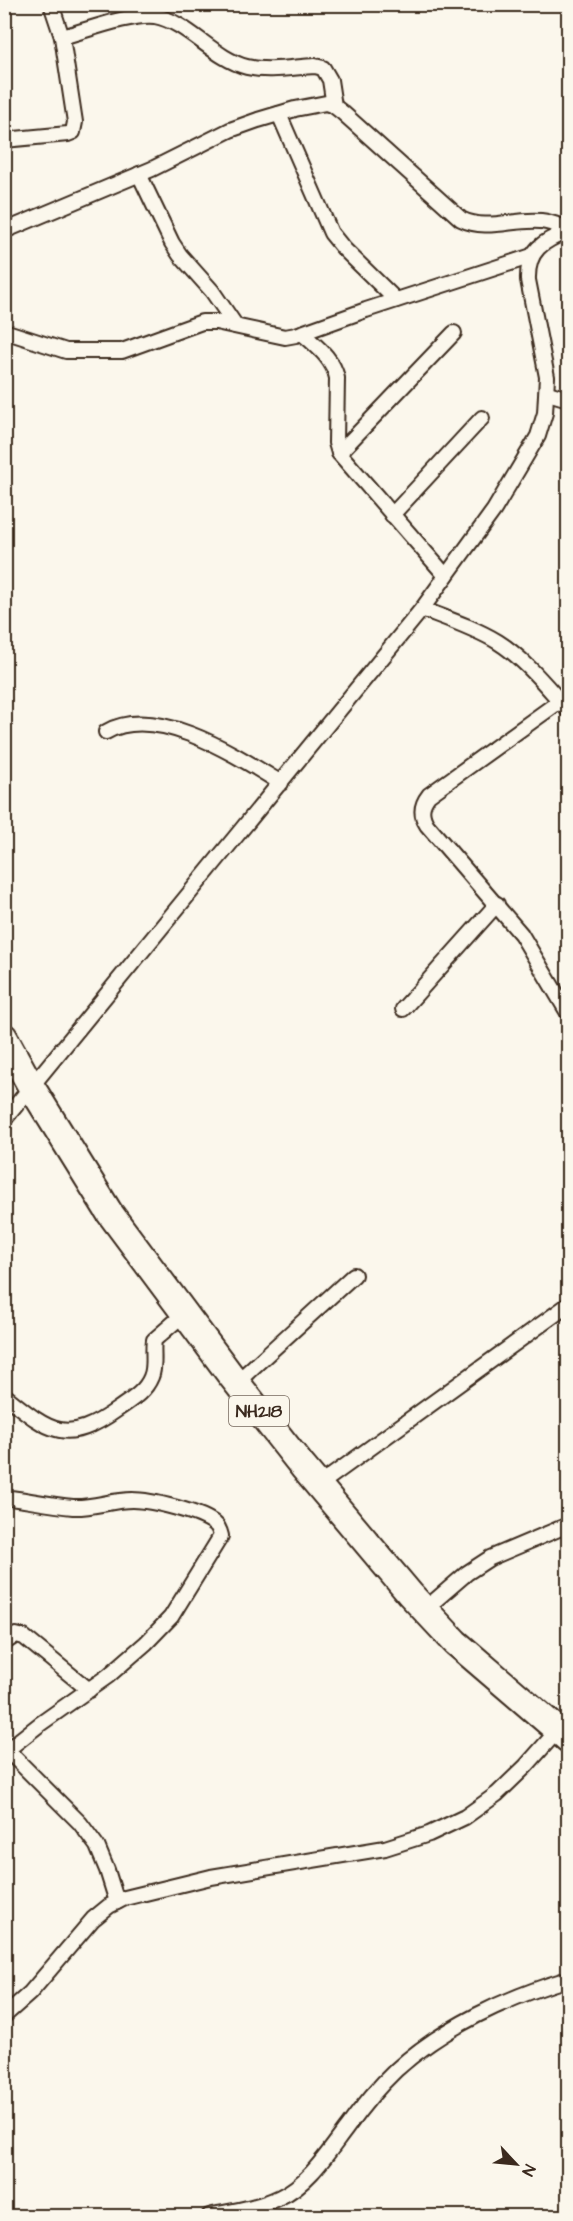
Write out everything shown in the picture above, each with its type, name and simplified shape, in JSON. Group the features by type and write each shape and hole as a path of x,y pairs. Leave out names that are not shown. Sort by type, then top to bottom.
{"highway":[{"name":"NH218","path":"4,1037 109,1212 237,1382 319,1485 424,1610 455,1642 563,1735"}],"street":[{"path":"4,140 73,132 75,122 62,38 51,4"},
{"path":"62,38 125,19 155,16 172,22 223,56 245,67 264,70 315,66 323,68 330,80 334,106"},
{"path":"4,231 139,174 230,130 318,104 334,106 461,219 482,226 541,220 568,230"},
{"path":"279,114 331,233 344,249 396,300"},
{"path":"139,174 172,243 212,291 236,326"},
{"path":"4,1120 33,1088 422,609 494,510 537,436 546,413 547,377 528,280 528,267 532,256 541,245 568,230"},
{"path":"4,331 66,351 122,351 202,322 216,322 285,336 302,333 532,256"},
{"path":"302,333 330,360 335,368 337,378 336,443 339,453 446,576"},
{"path":"339,453 454,333"},
{"path":"548,393 568,399"},
{"path":"392,515 482,418"},
{"path":"422,609 474,629 500,643 526,665 564,705 429,795 424,802 423,818 521,934 568,1013"},
{"path":"106,732 117,726 132,724 151,724 174,730 207,741 240,757 281,783"},
{"path":"403,1009 496,904"},
{"path":"237,1382 354,1275"},
{"path":"319,1485 568,1305"},
{"path":"4,1395 45,1426 63,1431 81,1430 98,1424 139,1395 146,1387 153,1371 154,1340 184,1313"},
{"path":"4,1497 74,1507 129,1500 150,1501 205,1519 214,1523 220,1530 219,1543 171,1617 146,1643 89,1690 6,1751 80,1823 97,1846 117,1902"},
{"path":"424,1610 467,1573 490,1558 568,1525"},
{"path":"4,1643 16,1635 24,1637 89,1690"},
{"path":"4,2016 30,1993 93,1919 117,1902 146,1892 211,1877 385,1848 429,1834 465,1817 496,1794 563,1735"},
{"path":"209,2217 234,2214 281,2197 303,2181 327,2155 371,2096 397,2069 428,2045 492,2006 568,1979"}]}
